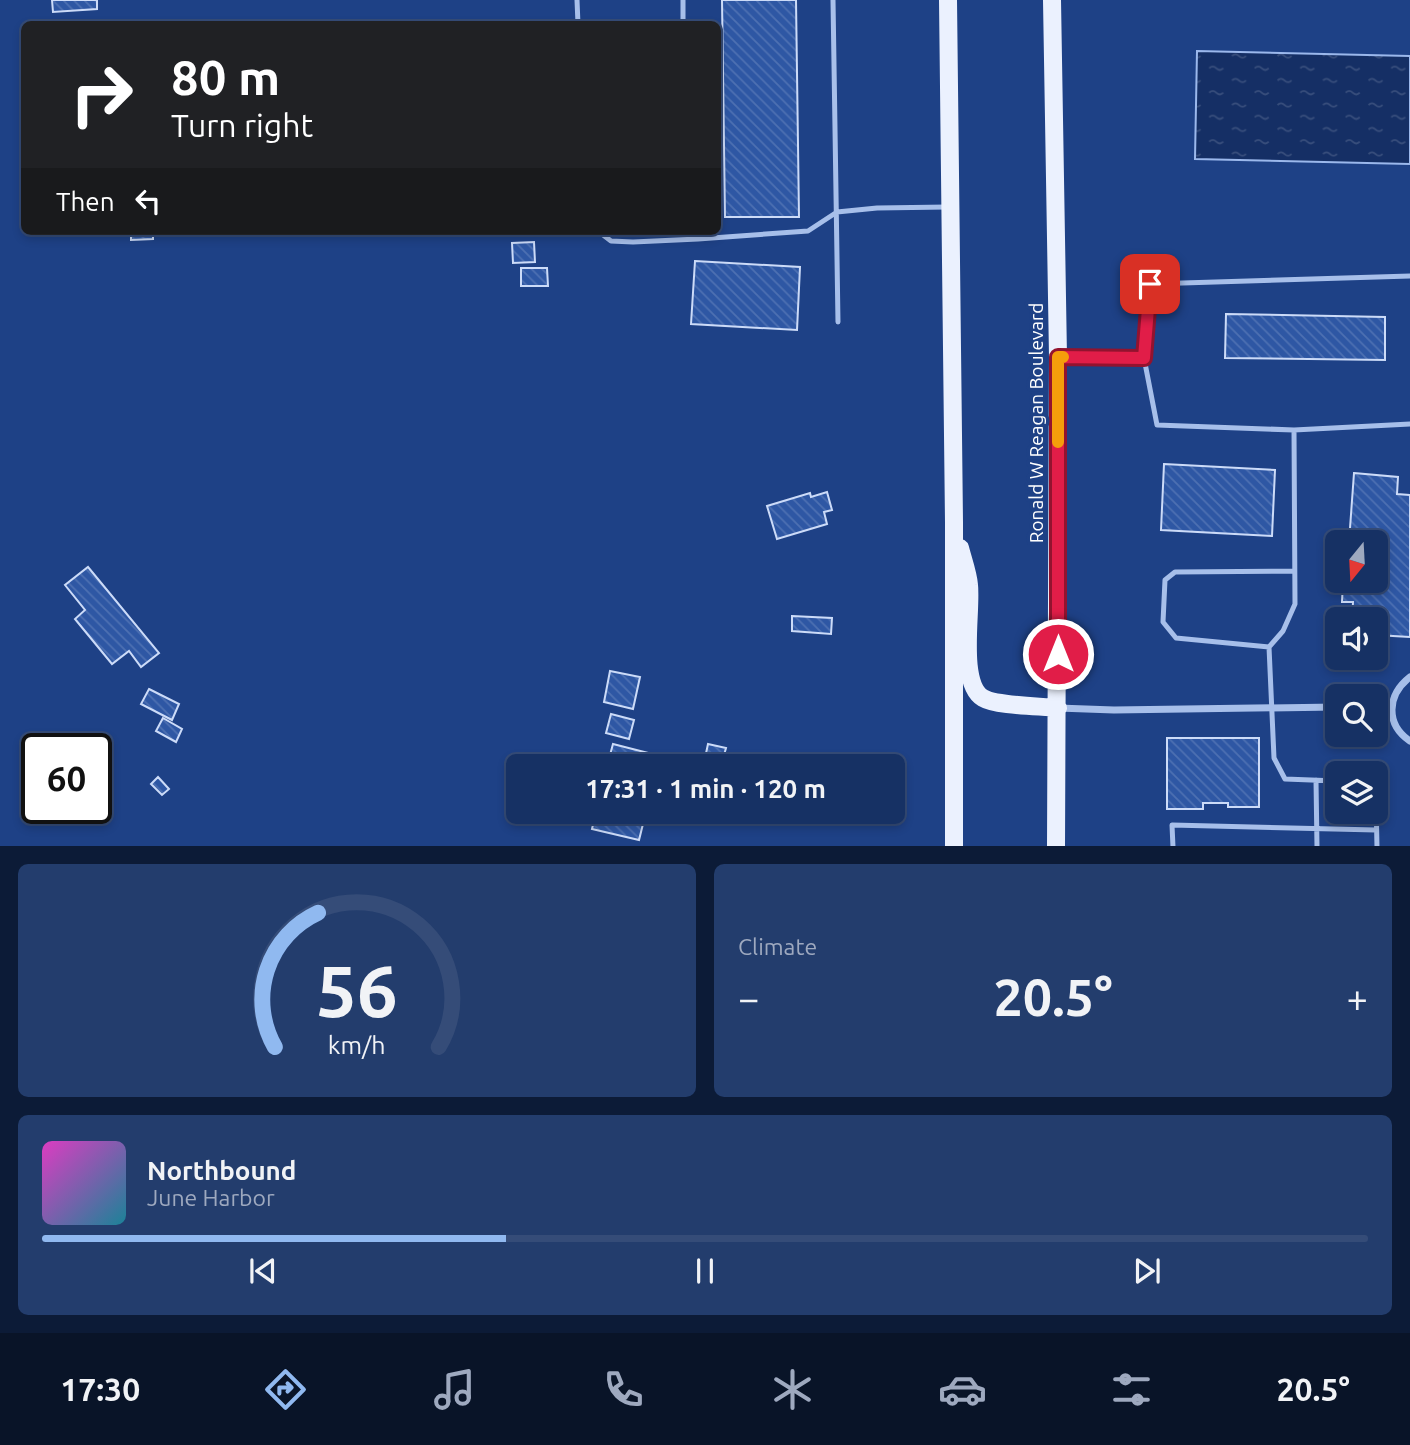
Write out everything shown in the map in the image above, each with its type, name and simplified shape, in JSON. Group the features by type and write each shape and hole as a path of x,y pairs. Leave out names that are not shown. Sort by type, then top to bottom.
{"main road":[{"path":"948,0 954,522 954,846"},
{"name":"Ronald W Reagan Boulevard","path":"1052,0 1058,357 1056,846"},
{"path":"954,522 969,585 968,658 972,683 981,698 993,702 1058,708"}],"street":[{"path":"1410,677 1400,686 1392,707 1398,730 1410,741"},
{"path":"1058,708 1114,710 1325,707"}],"lane":[{"path":"577,0 578,21"},
{"path":"683,0 683,21"},
{"path":"833,0 838,322"},
{"path":"603,235 611,241 633,242 808,231 837,212 877,208 950,207"},
{"path":"1410,276 1150,284 1144,358 1157,425 1294,430 1410,424"},
{"path":"1058,357 1144,358"},
{"path":"1294,430 1295,604 1283,631 1269,647 1274,758 1284,779 1325,780"},
{"path":"1269,647 1176,638 1163,622 1165,580 1175,572 1294,571"},
{"path":"1316,780 1317,846"},
{"path":"1376,824 1377,846"},
{"path":"1172,846 1172,825 1376,830"}],"water":[{"path":"1197,51 1410,56 1410,164 1195,159"}],"building":[{"path":"52,0 97,0 97,9 53,12"},
{"path":"722,0 796,0 799,217 725,217"},
{"path":"131,235 153,235 153,239 131,240"},
{"path":"534,242 535,262 513,263 512,243"},
{"path":"695,261 800,267 797,330 691,324"},
{"path":"521,268 547,268 548,286 521,286"},
{"path":"1226,314 1385,317 1385,360 1225,358"},
{"path":"1164,464 1275,470 1272,536 1161,530"},
{"path":"1354,473 1398,477 1397,494 1410,495 1410,637 1388,636 1388,607 1353,607 1353,602 1342,602 1342,593 1388,593 1388,530 1350,530"},
{"path":"827,492 832,510 824,512 827,524 777,539 767,506 810,493 811,497"},
{"path":"88,567 159,653 141,667 129,651 112,664 75,619 85,610 65,585"},
{"path":"792,616 832,618 831,634 792,631"},
{"path":"610,671 640,677 633,709 604,702"},
{"path":"149,689 179,704 172,720 141,704"},
{"path":"611,714 634,720 629,739 606,733"},
{"path":"163,718 182,729 176,742 156,731"},
{"path":"1167,738 1259,738 1259,807 1228,807 1228,803 1203,803 1203,809 1167,809"},
{"path":"613,744 652,754 610,754"},
{"path":"708,744 726,748 724,754 706,754"},
{"path":"158,777 169,789 162,795 151,784"},
{"path":"593,824 643,824 639,840 592,829"}],"slow traffic":[{"path":"1058,442 1058,357 1063,357"}],"route":[{"path":"1058,654 1058,357 1144,358 1150,284"}]}
